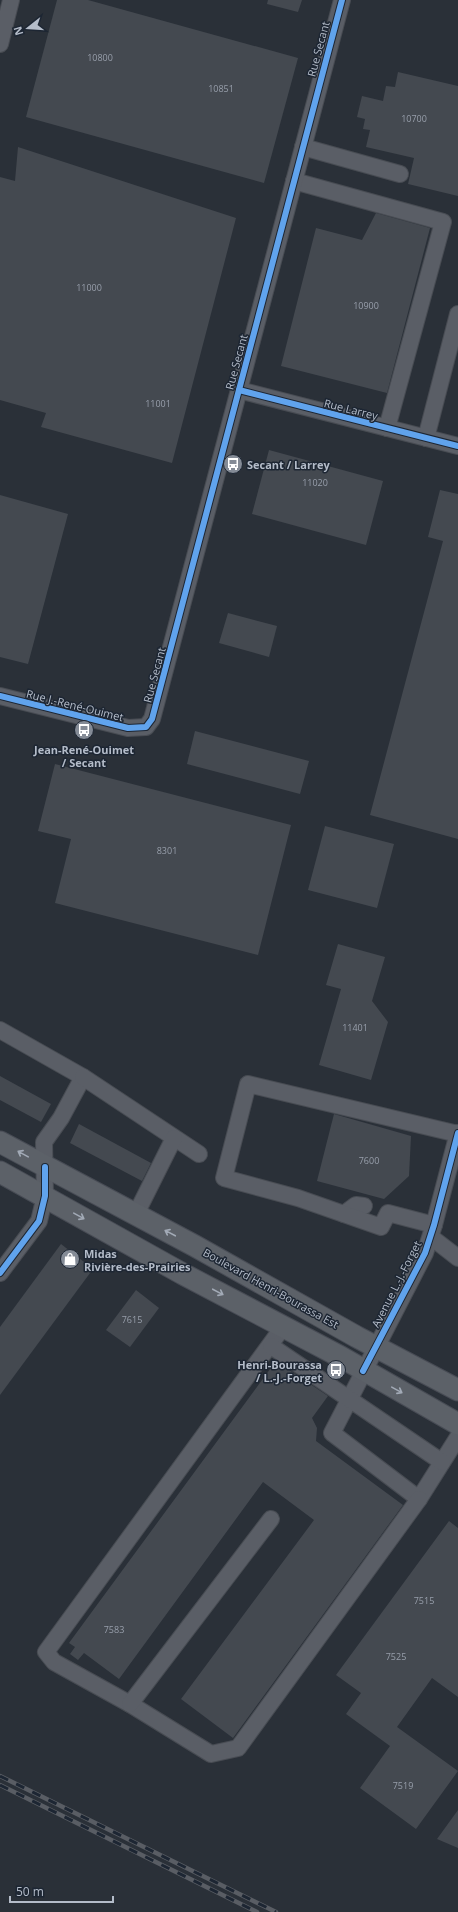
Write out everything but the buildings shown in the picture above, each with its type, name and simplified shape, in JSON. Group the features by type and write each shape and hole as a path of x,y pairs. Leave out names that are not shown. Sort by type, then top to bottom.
{"main road":[{"name":"Boulevard Henri-Bourassa Est","path":"0,1142 136,1214 376,1347 458,1390"},
{"path":"0,1172 183,1274 340,1357 458,1424"}],"street":[{"path":"0,44 11,0"},
{"name":"Rue Secant","path":"146,727 152,719 156,709 342,0"},
{"path":"303,147 400,174"},
{"path":"294,181 443,222 387,428"},
{"path":"426,438 458,314"},
{"name":"Rue Larrey","path":"239,390 458,446"},
{"name":"Rue J.-René-Ouimet","path":"0,696 128,728 146,727"},
{"path":"0,1030 83,1077 199,1154"},
{"path":"0,1274 39,1221 45,1196 44,1142 61,1118 83,1077"},
{"path":"376,1209 381,1227 298,1198 224,1178 248,1084 458,1133"},
{"name":"Avenue L.-J.-Forget","path":"419,1499 332,1433 415,1273 433,1231 458,1133"},
{"path":"136,1214 174,1138"},
{"path":"344,1214 356,1205 376,1209 433,1231 458,1258"},
{"path":"283,1327 271,1346 46,1652 54,1662 130,1704 211,1754 238,1748 419,1499 458,1437"},
{"path":"271,1346 350,1398 442,1462"},
{"path":"130,1704 271,1519"}],"railway":[{"path":"0,1776 276,1912"},
{"path":"0,1785 257,1912"}],"cycle path":[{"path":"0,696 128,728 146,727 152,719 342,0"},
{"path":"239,390 458,446"},
{"path":"363,1371 425,1253 434,1225 458,1133"},
{"path":"0,1273 39,1221 45,1196 45,1167"}],"place":[{"name":"Secant / Larrey","path":"233,464"},
{"name":"Jean-René-Ouimet / Secant","path":"84,730"},
{"name":"Midas Rivière-des-Prairies","path":"70,1259"},
{"name":"Henri-Bourassa / L.-J.-Forget","path":"336,1370"}]}
